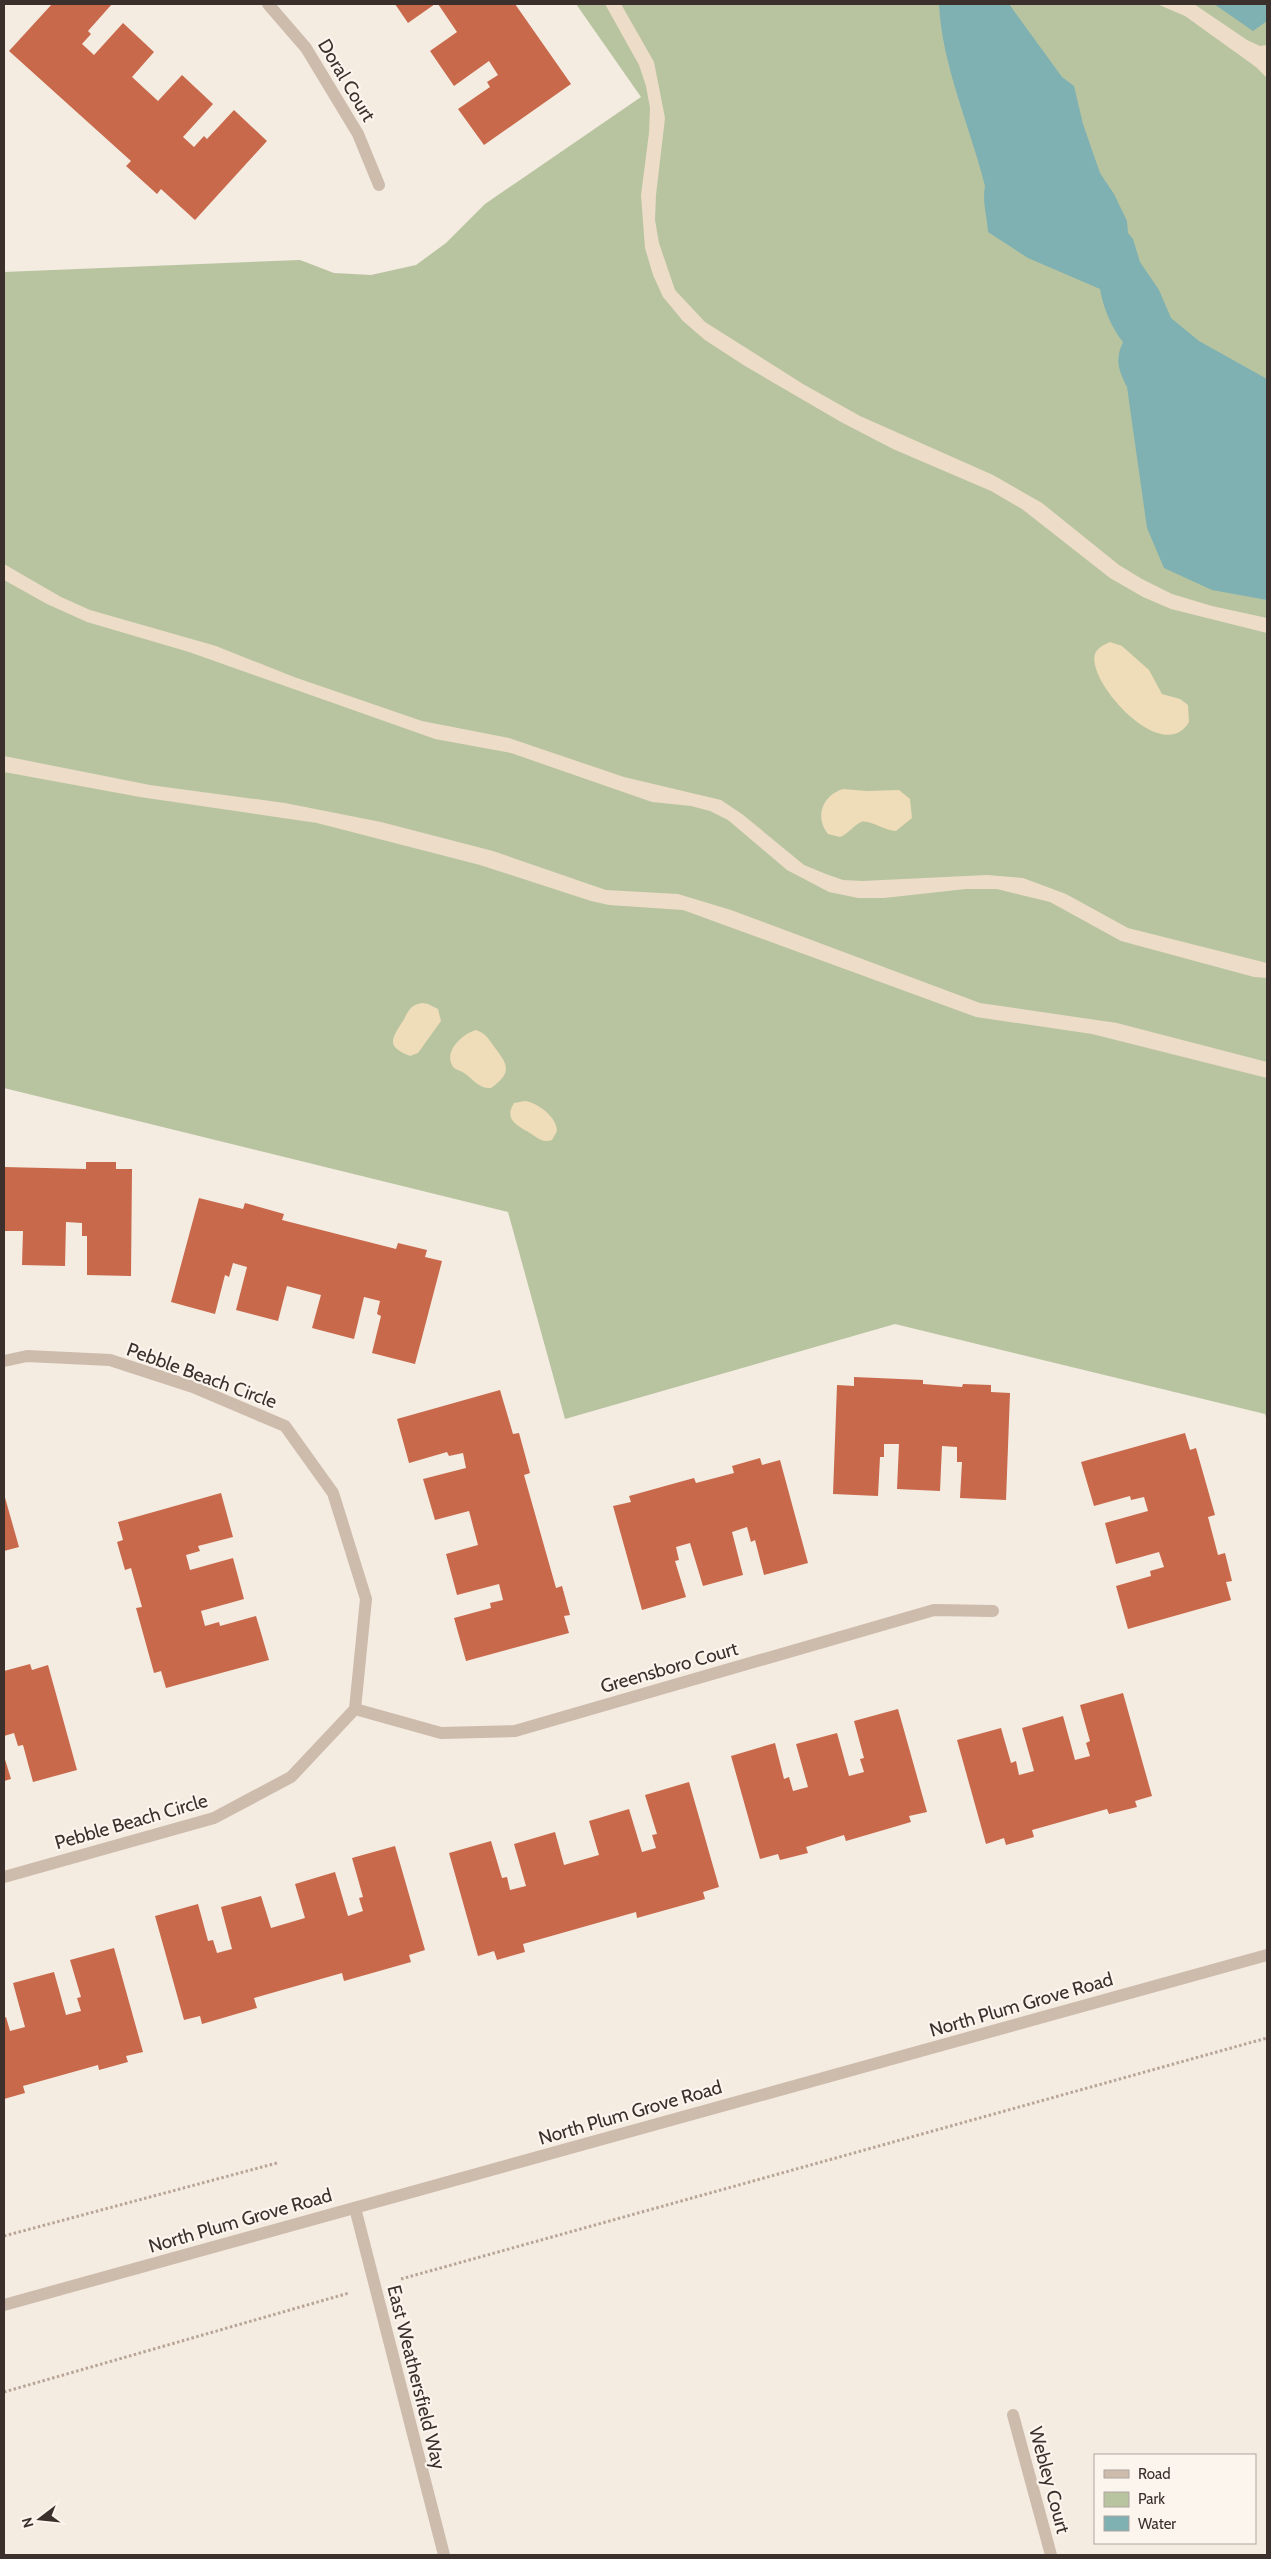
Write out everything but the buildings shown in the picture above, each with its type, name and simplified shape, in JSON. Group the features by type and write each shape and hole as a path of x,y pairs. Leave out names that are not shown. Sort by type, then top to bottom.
{"street":[{"name":"Doral Court","path":"268,4 306,48 358,134 379,185"},
{"name":"Pebble Beach Circle","path":"4,1361 27,1356 110,1360 193,1387 285,1426 333,1493 366,1599 355,1709 290,1777 214,1818 4,1877"},
{"name":"Greensboro Court","path":"355,1709 441,1734 515,1731 934,1610 993,1611"},
{"name":"North Plum Grove Road","path":"4,2305 1267,1955"},
{"name":"East Weathersfield Way","path":"355,2208 444,2555"},
{"name":"Webley Court","path":"1013,2415 1051,2555"}],"path":[{"path":"444,2266 1267,2038"},
{"path":"4,2236 277,2163"},
{"path":"4,2392 308,2305"}],"green space":[{"path":"576,4 1267,4 1267,1421 1265,1414 895,1324 565,1419 508,1212 4,1088 4,272 300,260 334,273 371,275 416,265 446,243 485,204 641,97"}],"sand":[{"path":"1110,642 1122,646 1149,670 1162,694 1180,699 1188,705 1189,722 1177,733 1162,734 1145,727 1129,715 1114,699 1102,682 1095,667 1096,652 1101,646"},
{"path":"843,789 867,791 899,790 910,799 912,818 896,831 861,822 840,837 828,834 822,820 821,813 823,807 830,796"},
{"path":"422,1003 438,1009 441,1021 418,1053 410,1056 398,1050 393,1043 393,1039 409,1010"},
{"path":"476,1030 488,1038 505,1062 506,1067 503,1077 491,1088 483,1087 454,1068 450,1059 456,1043"},
{"path":"525,1101 541,1108 554,1121 557,1131 552,1140 540,1140 521,1128 511,1118 511,1109 514,1103"}],"shaded area":[{"path":"605,4 621,4 654,62 665,118 656,195 655,220 659,243 675,290 705,322 803,384 860,416 993,475 1042,503 1119,565 1142,579 1172,594 1212,606 1267,618 1267,633 1171,609 1143,597 1110,578 1022,509 991,491 893,449 841,422 745,366 705,340 683,321 663,297 653,275 645,248 641,195 649,133 650,108 646,86 639,65"},
{"path":"1157,4 1194,4 1247,40 1260,46 1267,45 1267,78 1256,67 1185,16"},
{"path":"4,564 61,597 90,610 216,646 294,677 422,721 509,738 624,777 721,800 742,814 804,865 843,880 862,881 987,875 1023,878 1066,894 1128,928 1267,963 1267,978 1254,977 1121,941 1050,902 997,889 966,889 884,898 858,898 829,892 787,870 728,820 710,811 691,806 652,802 511,753 435,739 189,652 87,622 47,604 4,580"},
{"path":"4,756 150,785 285,803 381,822 493,851 606,890 678,894 731,910 980,1003 1117,1023 1267,1062 1267,1078 1092,1034 976,1017 683,910 609,905 591,901 480,865 317,823 140,797 4,772"}],"water":[{"path":"939,4 1009,4 1062,77 1074,86 1083,124 1100,173 1114,194 1127,221 1128,233 1133,239 1140,262 1159,290 1171,318 1199,341 1267,379 1267,600 1212,590 1164,568 1147,528 1127,387 1121,375 1118,359 1123,342 1108,317 1100,289 1028,258 988,232 984,203 985,186 945,50"},
{"path":"1214,4 1266,4 1267,21 1253,31"}]}
